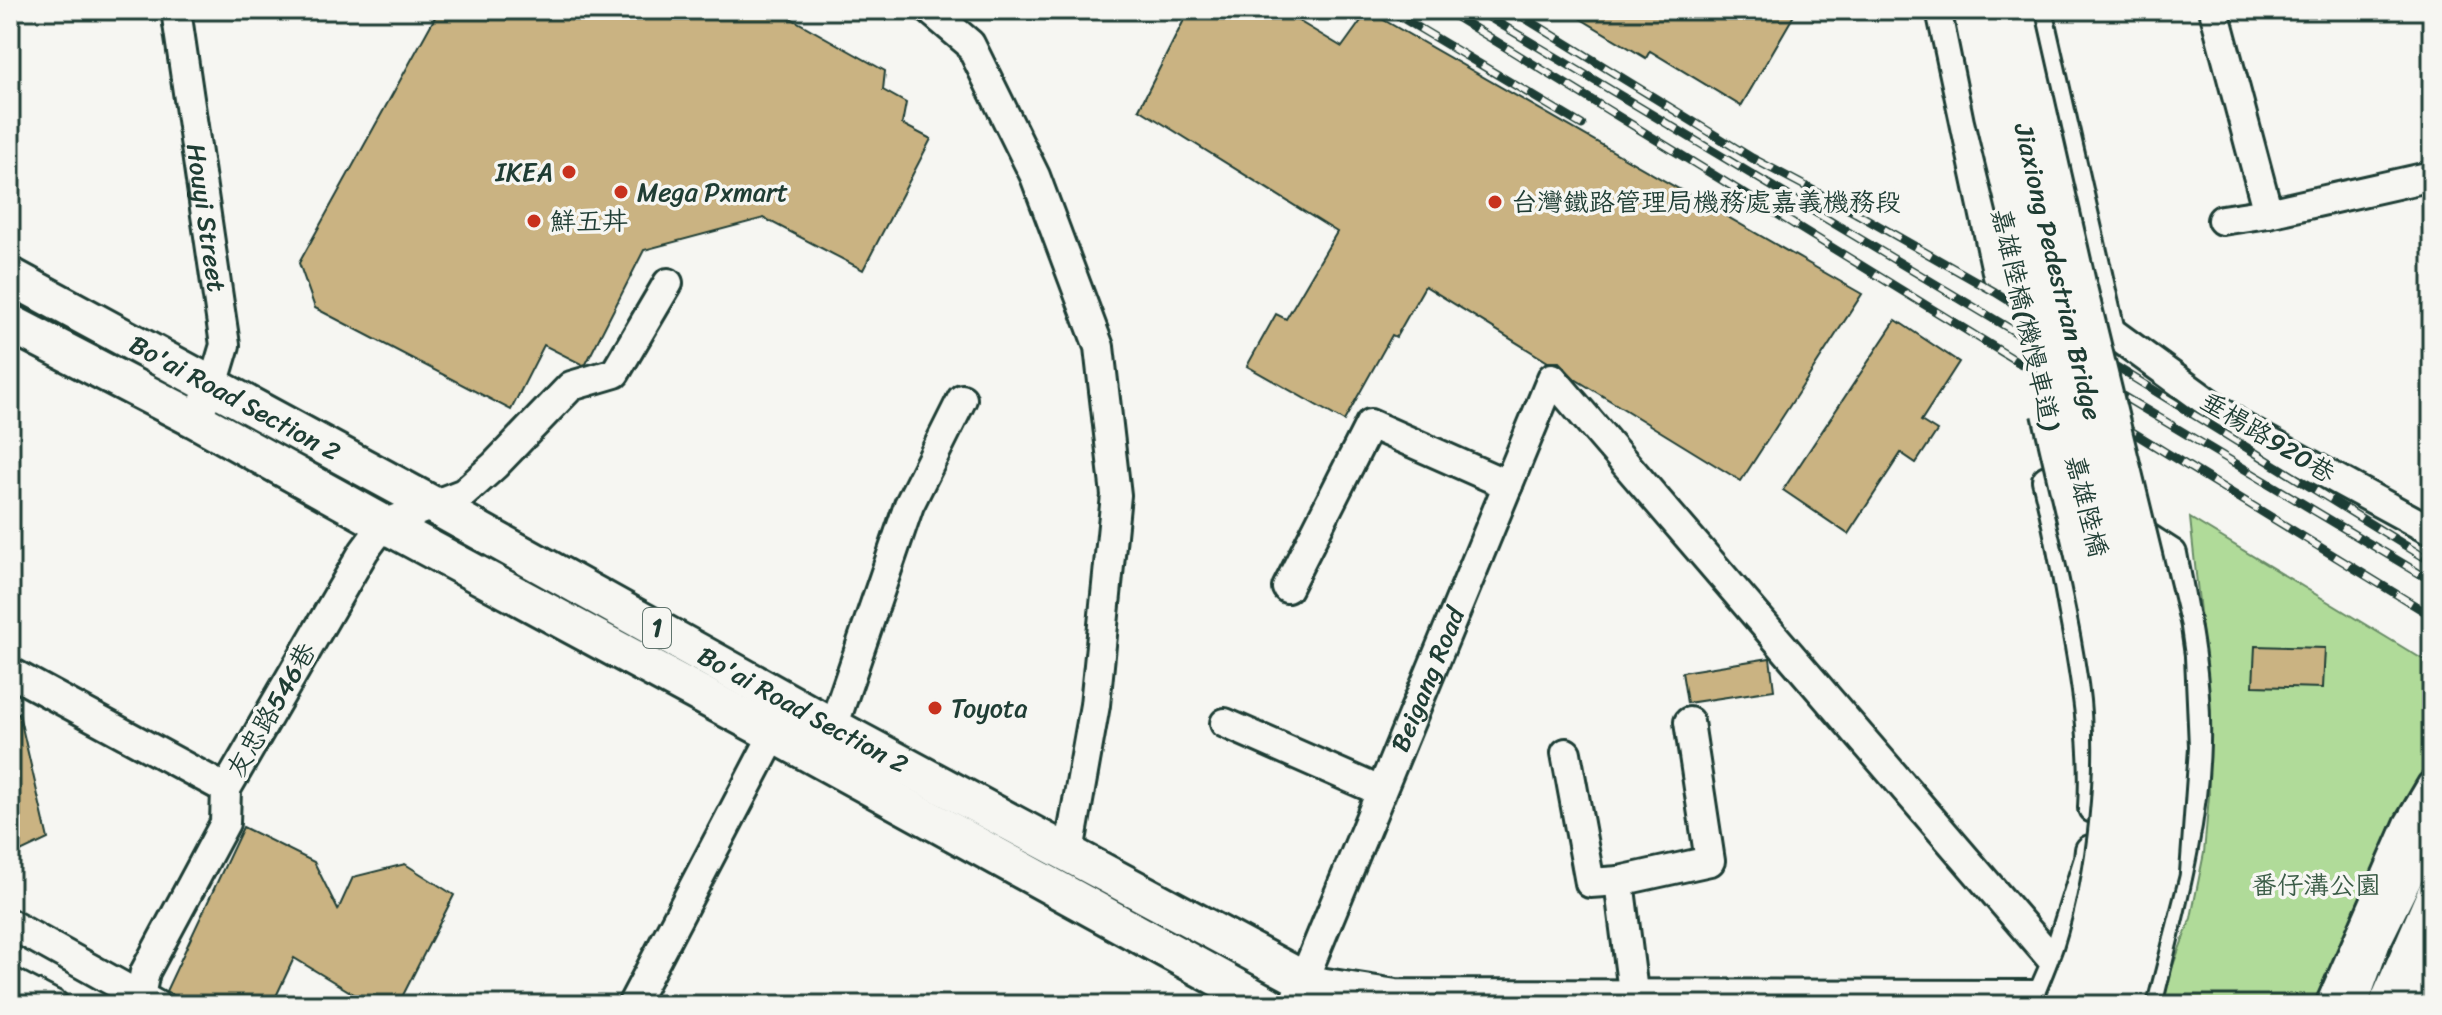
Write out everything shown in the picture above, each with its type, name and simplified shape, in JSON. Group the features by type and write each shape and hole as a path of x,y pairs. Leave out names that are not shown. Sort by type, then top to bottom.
{"main road":[{"name":"嘉雄陸橋","path":"1972,10 1993,114 2125,660 2130,723 2125,820 2113,890 2081,1005"},
{"name":"Jiaxiong Pedestrian Bridge","path":"2001,10 2014,84 2045,219 2139,606 2151,678 2154,772 2149,836 2138,904 2112,1005"},
{"name":"Bo'ai Road Section 2","path":"10,276 433,505 833,727 1069,852 1298,992 1346,1005"},
{"name":"Bo'ai Road Section 2","path":"13,333 195,419 1268,1005"}],"street":[{"name":"Houyi Street","path":"176,10 225,345 213,385 195,419"},
{"path":"930,10 970,44 1035,176 1099,347 1116,495 1095,705 1069,852"},
{"name":"垂楊路920巷","path":"1941,10 1998,276 2110,331 2243,428 2432,531"},
{"name":"嘉雄陸橋(機慢車道)","path":"1956,10 2089,599 2104,683 2107,776 2091,900 2078,953 2046,1002"},
{"path":"2019,10 2165,629 2169,657 2173,747 2164,872 2130,1005"},
{"path":"2037,10 2110,331"},
{"path":"2214,10 2268,213"},
{"path":"2222,220 2268,213 2432,176"},
{"path":"384,524 464,493 571,386 615,373 668,283"},
{"name":"Beigang Road","path":"1298,992 1552,378 2056,964"},
{"path":"833,727 909,505 962,399"},
{"path":"1287,588 1370,424 1508,485"},
{"path":"1298,992 1633,992 2046,1002 2089,859 2094,783 2087,684 2058,522 2047,480 2172,554 2189,641 2195,741 2187,827 2147,1005"},
{"name":"友忠路546巷","path":"149,1000 145,972 225,823 226,789 364,551 384,524"},
{"path":"10,672 226,789"},
{"path":"1566,753 1590,883 1619,881 1710,861 1689,722"},
{"path":"1225,723 1380,791"},
{"path":"632,1005 774,734"},
{"path":"2330,1005 2409,824 2432,785"},
{"path":"2353,1005 2376,942 2432,828"},
{"path":"1619,881 1633,992"},
{"path":"2383,1005 2432,892"},
{"path":"10,924 149,1000"},
{"path":"2408,1005 2432,949"},
{"path":"10,982 54,1005"}],"green space":[{"name":"番仔溝公園","path":"2190,518 2432,665 2432,1005 2158,1005 2191,918 2204,853 2209,796 2207,677"}],"building":[{"name":"Mega Pxmart","path":"439,10 776,10 885,71 883,90 906,103 902,124 931,139 863,270 764,218 644,250 586,364 544,345 511,410 315,308 299,263"},
{"name":"台灣鐵路管理局機務處嘉義機務段","path":"1189,10 1280,10 1342,47 1368,11 1862,294 1741,481 1575,379 1559,362 1548,362 1425,286 1396,337 1392,335 1344,421 1247,366 1276,314 1286,319 1337,232 1139,109"},
{"path":"1566,10 1797,10 1741,106 1650,51 1646,58"},
{"path":"1896,320 1959,362 1921,421 1937,431 1916,463 1901,453 1848,534 1783,490"},
{"path":"2255,646 2325,648 2323,688 2253,686"},
{"path":"1770,658 1774,690 1687,703 1682,672"},
{"path":"19,714 48,839 10,857 10,715"},
{"path":"243,827 314,862 338,910 353,877 405,864 454,895 398,1005 372,1005 294,958 272,1005 191,1005 166,991"}],"railway":[{"path":"1389,10 1582,125"},
{"path":"1445,10 2432,616"},
{"path":"1477,10 2432,581"},
{"path":"1512,10 1752,158 1995,292 2432,562"}],"place":[{"name":"IKEA","path":"569,172"},
{"name":"Mega Pxmart","path":"621,192"},
{"name":"台灣鐵路管理局機務處嘉義機務段","path":"1495,202"},
{"name":"鮮五丼","path":"534,221"},
{"name":"Toyota","path":"935,708"}]}
